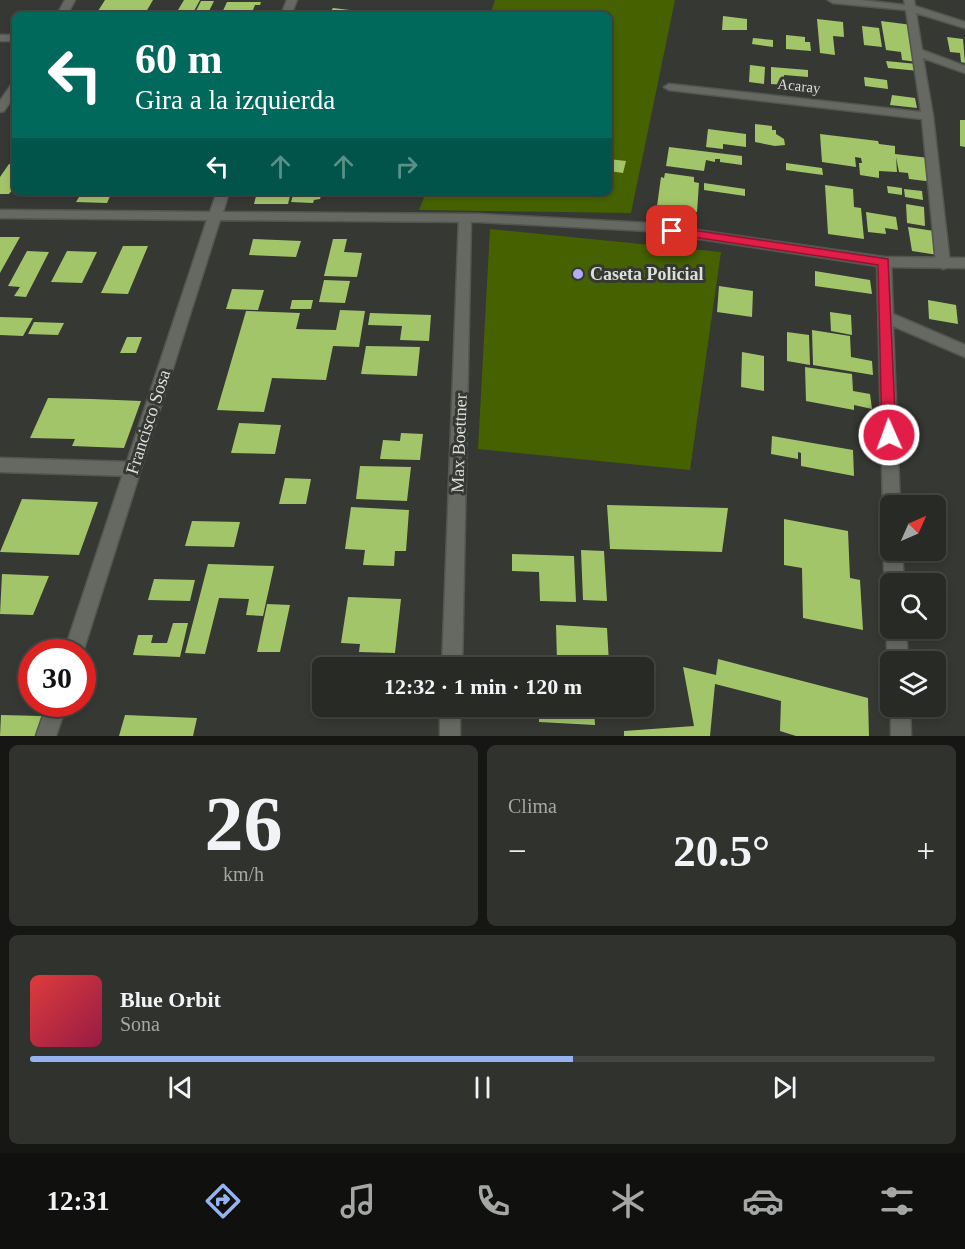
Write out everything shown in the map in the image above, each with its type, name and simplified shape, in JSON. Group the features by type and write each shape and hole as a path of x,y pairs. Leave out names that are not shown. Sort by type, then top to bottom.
{"street":[{"path":"833,0 910,4 965,25"},
{"path":"910,4 927,116 943,264"},
{"path":"917,52 965,70"},
{"name":"Acaray","path":"669,87 927,116"},
{"path":"0,109 12,91"},
{"name":"Francisco Sosa","path":"77,639 222,195"},
{"path":"0,214 215,214 465,218 648,227 884,262 965,263"},
{"name":"Max Boettner","path":"452,657 465,218"},
{"path":"884,262 892,495"},
{"path":"884,316 965,351"},
{"path":"0,465 132,469"},
{"path":"46,736 53,717"},
{"path":"450,717 450,736"},
{"path":"900,717 901,736"}],"green space":[{"path":"495,0 675,0 631,213 419,210 425,195 612,195 612,12 491,12"},
{"path":"490,229 721,252 690,470 478,449"}],"building":[{"path":"105,0 153,0 146,12 98,11"},
{"path":"184,0 200,0 194,11 178,10"},
{"path":"201,1 214,1 208,12 196,12"},
{"path":"227,2 261,2 260,5 255,5 252,12 222,12"},
{"path":"333,8 367,12 330,12"},
{"path":"723,16 747,19 747,30 722,30"},
{"path":"817,19 843,22 844,37 833,36 835,55 820,53"},
{"path":"881,21 912,25 917,62 902,60 901,52 886,50"},
{"path":"862,26 879,28 882,47 864,45"},
{"path":"786,35 805,37 805,42 810,42 811,51 786,49"},
{"path":"947,37 963,39 965,63 961,62 960,53 950,52"},
{"path":"753,38 773,40 773,47 752,44"},
{"path":"886,61 917,64 919,71 888,68"},
{"path":"750,65 765,67 764,84 749,82"},
{"path":"771,67 808,70 808,77 784,75 785,85 771,84"},
{"path":"864,77 887,80 888,89 865,86"},
{"path":"892,95 915,98 917,108 890,105"},
{"path":"960,120 965,120 965,147 960,146"},
{"path":"755,124 772,126 772,130 776,130 776,134 784,139 785,145 775,146 755,142"},
{"path":"708,129 746,134 746,147 723,144 723,149 706,147"},
{"path":"820,134 878,141 879,144 895,146 895,154 929,158 934,182 909,179 908,173 899,172 896,157 897,172 879,171 879,178 860,175 861,158 855,157 856,167 822,162"},
{"path":"669,147 742,156 742,165 720,162 720,159 715,159 715,162 706,160 704,171 666,166"},
{"path":"612,159 626,161 623,173 612,171"},
{"path":"786,163 822,168 823,175 786,170"},
{"path":"9,164 12,164 12,190 9,194 0,194 0,177"},
{"path":"665,173 694,177 694,182 699,183 697,212 657,206 661,177 664,178"},
{"path":"704,183 745,189 745,196 704,190"},
{"path":"825,185 853,189 854,207 861,208 864,239 828,234"},
{"path":"887,186 902,188 902,195 888,193"},
{"path":"904,189 922,191 923,200 905,197"},
{"path":"80,195 111,195 107,203 76,202"},
{"path":"256,195 290,195 288,204 254,204"},
{"path":"293,195 321,195 320,199 314,200 313,203 291,202"},
{"path":"906,204 924,207 925,226 907,223"},
{"path":"866,212 896,217 898,230 885,228 886,234 868,232"},
{"path":"908,227 934,231 938,255 912,251"},
{"path":"0,237 20,237 0,273"},
{"path":"253,239 301,241 296,257 249,255"},
{"path":"333,239 347,239 344,252 362,253 357,277 324,276"},
{"path":"123,246 148,246 128,294 101,293"},
{"path":"27,251 49,252 26,297 14,296 20,287 8,286"},
{"path":"67,251 97,252 82,283 51,282"},
{"path":"815,271 870,280 872,294 815,286"},
{"path":"324,280 350,281 345,303 319,302"},
{"path":"719,286 753,291 752,317 717,312"},
{"path":"232,289 264,290 258,310 226,309"},
{"path":"292,300 313,300 311,309 290,309"},
{"path":"928,300 956,305 958,324 929,319"},
{"path":"340,310 365,311 359,347 333,346 326,380 272,378 264,412 217,410 246,311 300,313 296,329 336,330"},
{"path":"830,312 851,315 852,335 831,331"},
{"path":"370,313 431,315 429,341 400,340 402,326 368,325"},
{"path":"0,317 33,318 23,336 0,335"},
{"path":"34,322 64,323 58,335 28,334"},
{"path":"812,330 850,336 851,357 872,361 873,375 813,365"},
{"path":"787,332 809,335 810,365 787,361"},
{"path":"127,337 142,337 136,353 120,353"},
{"path":"366,346 420,347 417,376 361,374"},
{"path":"742,352 764,356 764,391 741,387"},
{"path":"805,367 852,374 853,391 870,394 872,409 854,405 854,410 806,401"},
{"path":"48,398 141,401 124,448 72,446 75,439 30,438"},
{"path":"239,423 281,425 275,454 231,453"},
{"path":"401,433 423,434 420,460 380,459 383,440 400,441"},
{"path":"772,436 853,450 854,476 801,466 801,453 798,452 798,459 771,454"},
{"path":"360,466 411,467 407,501 356,499"},
{"path":"285,478 311,479 306,504 279,504"},
{"path":"22,499 98,502 79,555 0,552"},
{"path":"607,505 728,508 722,552 610,549"},
{"path":"351,507 409,510 406,551 395,551 394,566 363,565 365,550 345,549"},
{"path":"784,519 848,531 850,578 860,580 863,630 803,618 802,568 784,565"},
{"path":"192,521 240,522 234,547 185,546"},
{"path":"581,550 604,551 607,601 583,600"},
{"path":"512,554 574,556 576,602 540,601 539,572 512,571"},
{"path":"208,564 274,566 263,616 246,615 249,599 219,598 205,654 185,653"},
{"path":"2,574 49,576 33,615 0,614"},
{"path":"154,579 195,580 190,601 148,600"},
{"path":"348,597 401,599 395,653 359,652 360,644 341,643"},
{"path":"267,604 290,605 280,652 257,652"},
{"path":"173,623 188,623 180,657 133,655 138,635 153,635 151,643 167,643"},
{"path":"556,625 607,628 609,657 557,657"},
{"path":"718,659 868,698 869,736 796,736 780,731 781,701 715,684 710,736 624,736 624,731 694,726 683,667 716,675"},
{"path":"1,715 42,717 35,736 0,736"},
{"path":"125,715 197,718 193,736 119,736"},
{"path":"539,717 595,717 595,725 539,722"}],"place":[{"name":"Caseta Policial","path":"578,274"}],"route":[{"path":"672,231 884,262 889,435"}]}
